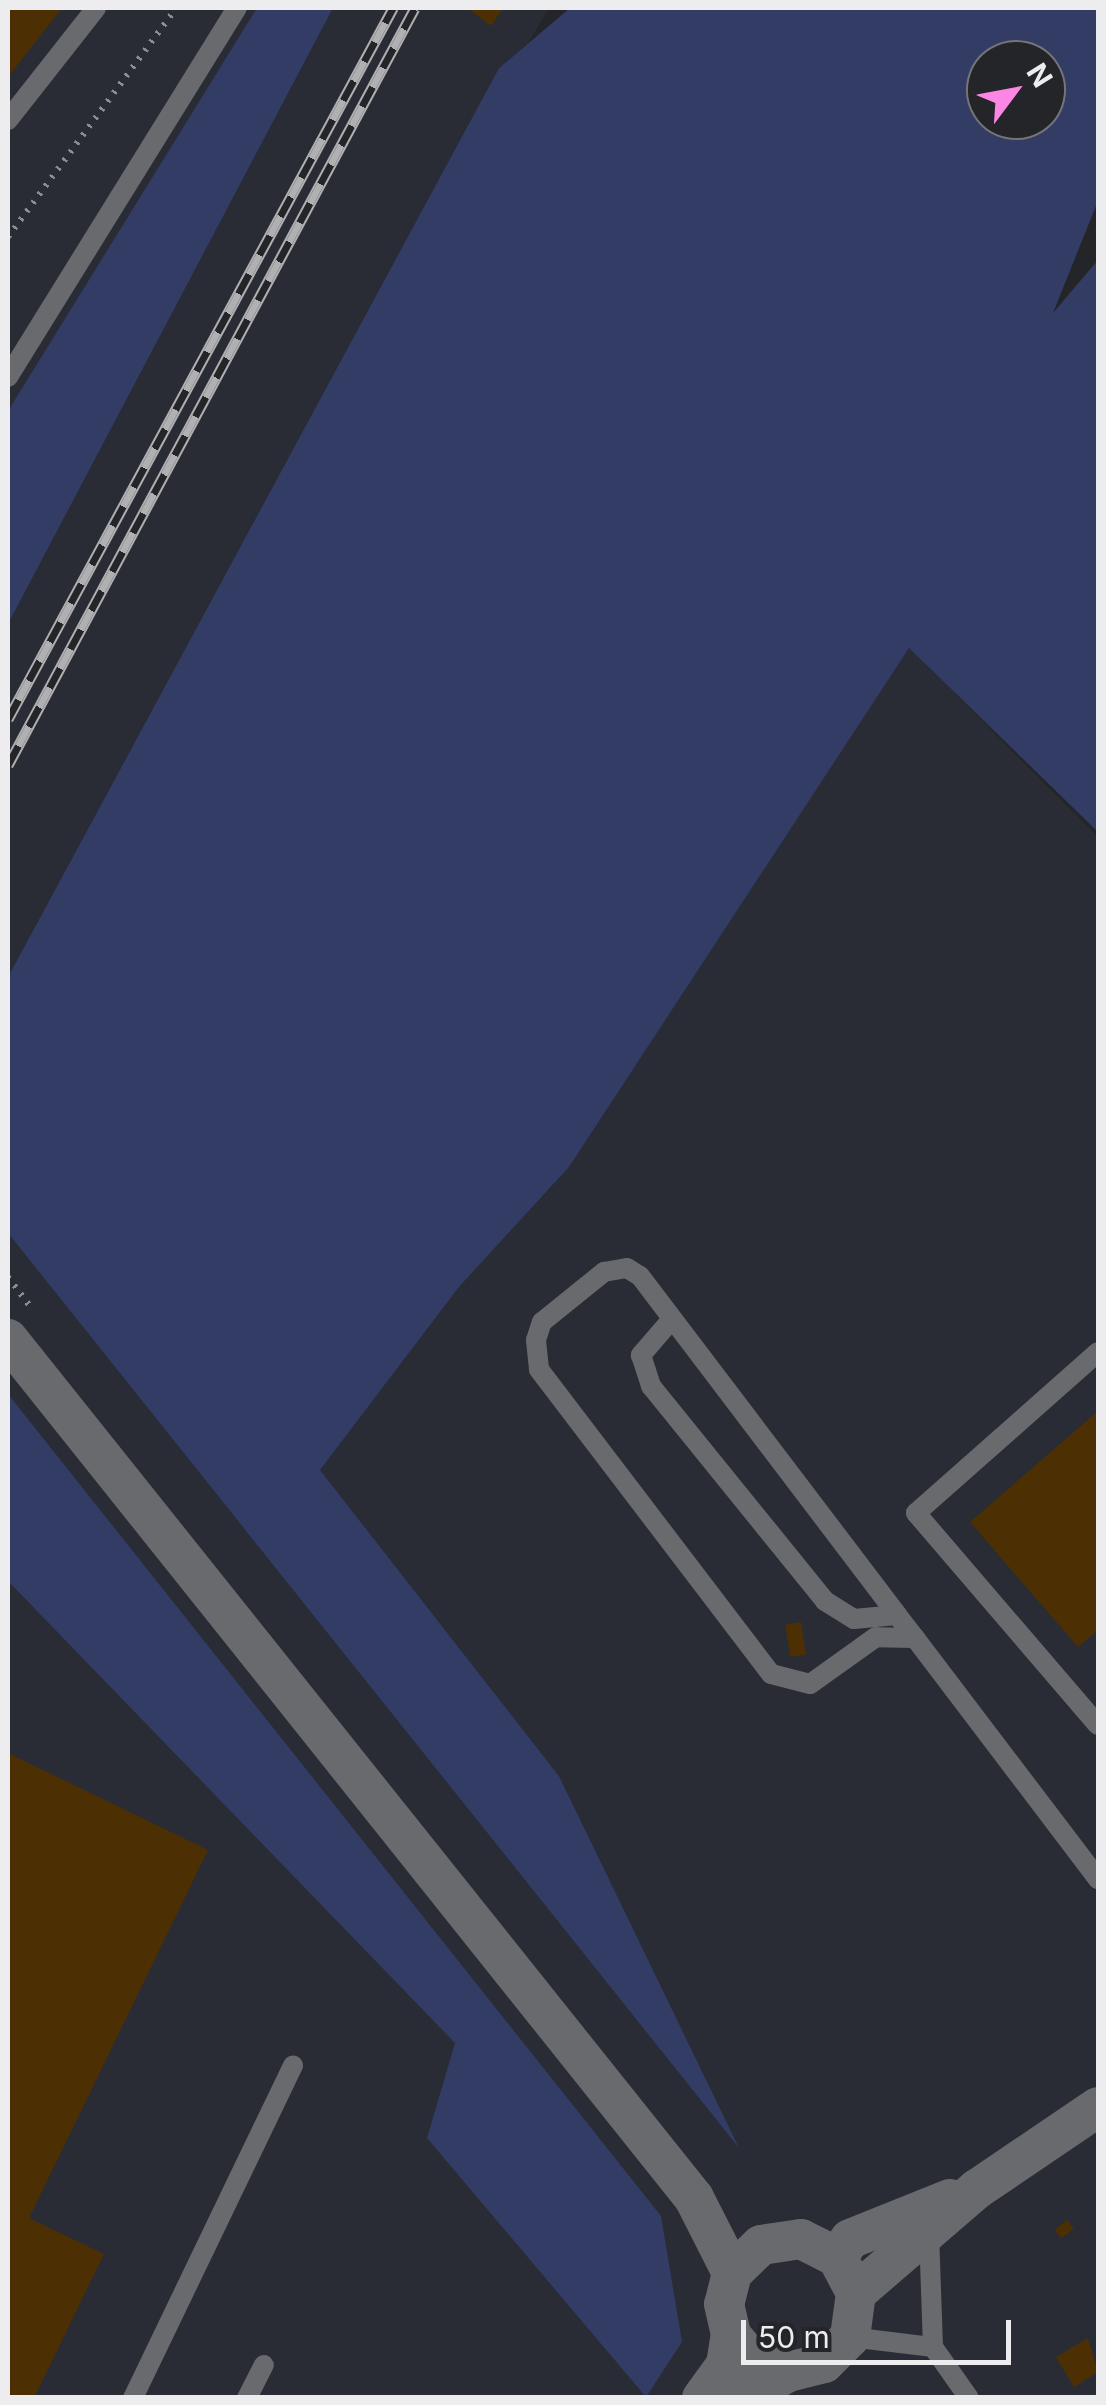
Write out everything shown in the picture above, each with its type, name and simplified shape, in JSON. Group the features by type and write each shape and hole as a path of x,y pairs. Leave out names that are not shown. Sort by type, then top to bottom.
{"street":[{"path":"8,1338 694,2198 747,2259"},
{"path":"856,2292 978,2188 1098,2107"},
{"path":"837,2257 850,2239 978,2188"},
{"path":"702,2398 726,2365 731,2335 724,2304 747,2259 801,2239 837,2257 856,2292 850,2337 824,2364 788,2372 743,2398"},
{"path":"731,2335 752,2360 788,2372"}],"lane":[{"path":"8,120 96,8"},
{"path":"8,377 237,8"},
{"path":"915,1638 876,1637 810,1684 771,1674 539,1369 536,1340 542,1322 604,1272 628,1268 672,1319 1098,1878"},
{"path":"672,1319 641,1355 651,1386 825,1601 854,1619 898,1615"},
{"path":"1098,1352 916,1513 1098,1725"},
{"path":"133,2398 292,2065"},
{"path":"929,2231 932,2347 970,2398"},
{"path":"850,2337 932,2347"},
{"path":"247,2398 264,2364"}],"path":[{"path":"8,238 176,8"}],"shaded area":[{"path":"8,8 312,8 8,576"},
{"path":"257,8 333,8 8,624 8,411"},
{"path":"333,8 549,8 528,43 499,68 8,977 8,624"},
{"path":"570,8 1098,8 1098,201 1053,313 1098,260 1098,832 909,648 569,1167 459,1287 320,1470 559,1776 739,2148 8,1233 8,977 499,68"},
{"path":"909,647 1098,837 1098,2397 8,2397 8,1233 735,2143 559,1776 320,1470 459,1287 569,1167"},
{"path":"8,1394 661,2216 682,2342 646,2397 427,2138 455,2043 8,1581"}],"building":[{"path":"8,8 62,8 8,77"},
{"path":"467,8 503,8 491,26"},
{"path":"1098,1411 1098,1630 1078,1647 970,1522"},
{"path":"801,1622 806,1655 790,1657 785,1625"},
{"path":"8,1753 208,1850 29,2218 104,2254 34,2398 8,2398"},
{"path":"1067,2220 1074,2229 1061,2239 1054,2230"},
{"path":"1088,2338 1098,2372 1074,2387 1056,2357"}],"railway":[{"path":"8,719 393,8"},
{"path":"8,765 415,8"}]}
